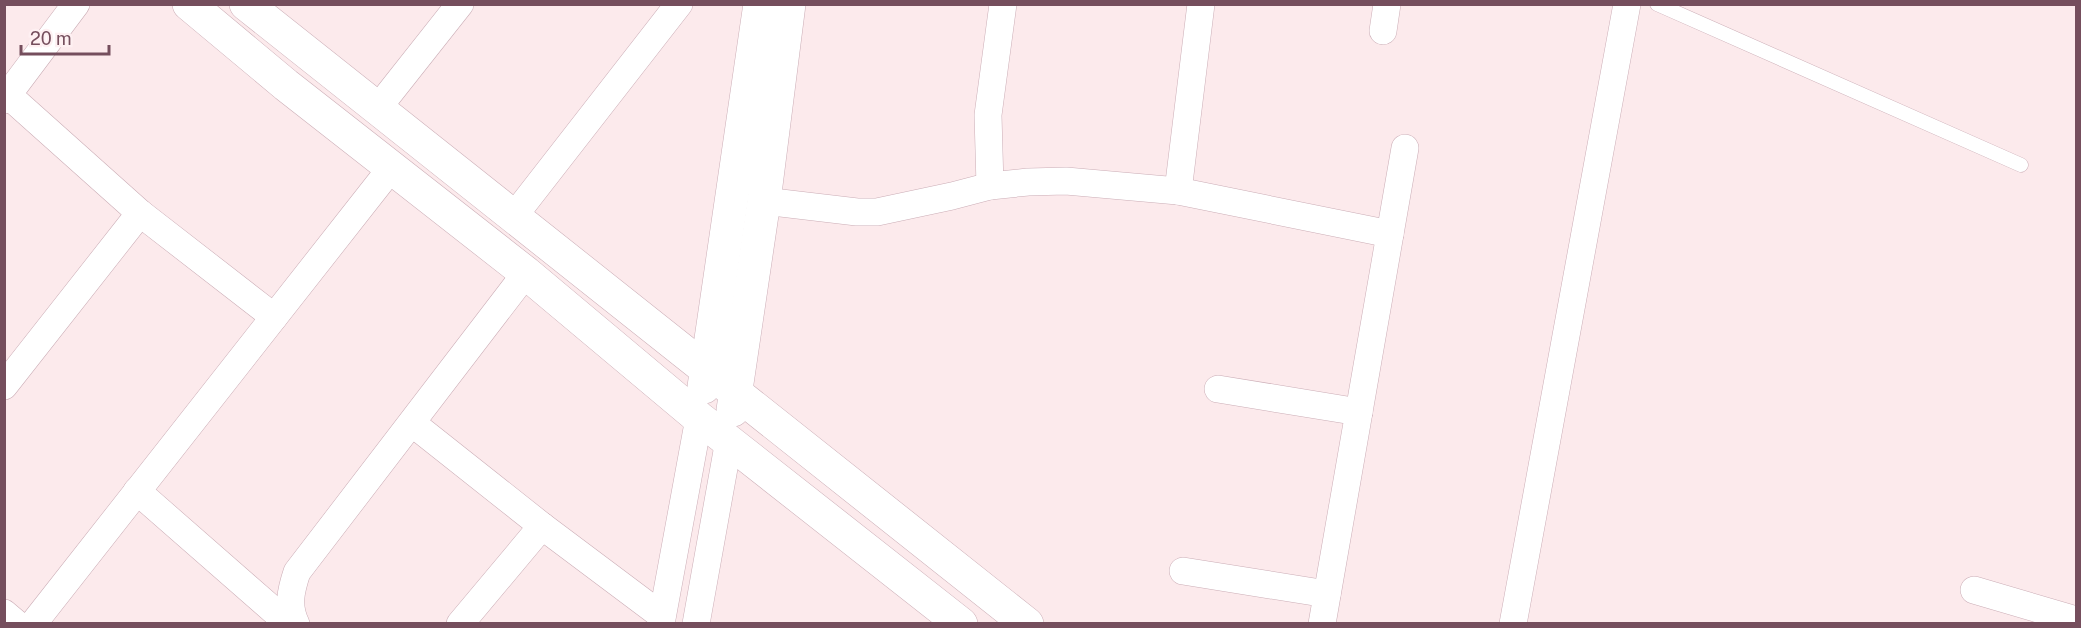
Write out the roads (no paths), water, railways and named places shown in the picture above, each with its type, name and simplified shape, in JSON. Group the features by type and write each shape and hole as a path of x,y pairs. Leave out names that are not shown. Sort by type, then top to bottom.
{"street":[{"path":"76,4 6,97 140,213 274,317"},
{"path":"189,4 286,85 526,273 699,418 961,624"},
{"path":"246,4 1027,624"},
{"path":"377,109 460,4"},
{"path":"514,216 679,4"},
{"path":"412,423 661,620 707,369 760,4"},
{"path":"696,624 729,440 764,201 789,4"},
{"path":"990,186 988,115 1003,4"},
{"path":"1179,191 1201,4"},
{"path":"1383,31 1387,4"},
{"path":"1513,624 1628,4"},
{"path":"1322,624 1405,148"},
{"path":"33,624 392,167"},
{"path":"764,201 857,212 876,212 990,186 1066,181 1179,191 1390,234"},
{"path":"4,386 140,213"},
{"path":"296,624 290,595 297,572 526,273"},
{"path":"1218,390 1359,412"},
{"path":"137,491 289,624"},
{"path":"460,624 542,526"},
{"path":"1183,571 1327,594"},
{"path":"1974,590 2076,620"},
{"path":"4,613 17,624"}],"lane":[{"path":"1657,4 2021,165"}]}
